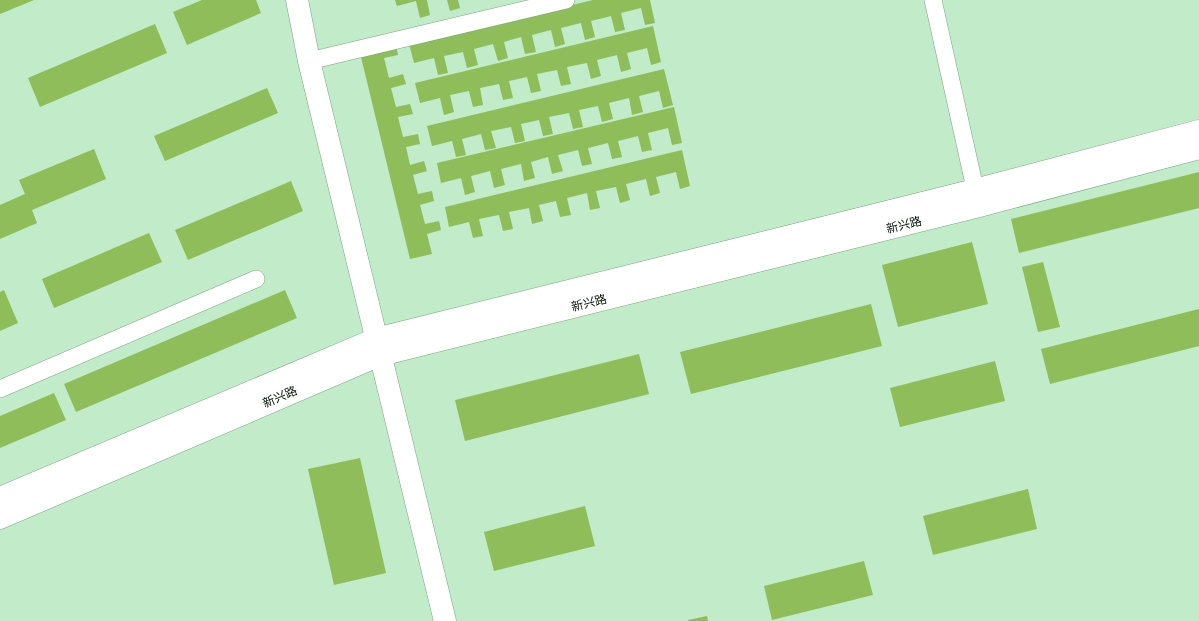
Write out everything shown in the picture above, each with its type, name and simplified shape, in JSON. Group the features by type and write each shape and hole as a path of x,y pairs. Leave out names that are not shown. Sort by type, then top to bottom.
{"main road":[{"path":"296,0 309,61 445,621"},
{"name":"新兴路","path":"977,198 1199,131"},
{"name":"新兴路","path":"0,498 378,347 977,198 1199,148"},
{"name":"新兴路","path":"0,518 378,347"}],"street":[{"path":"309,61 566,0"},
{"path":"934,0 977,198"},
{"path":"0,389 256,279"}],"building":[{"path":"0,0 34,0 0,14"},
{"path":"202,0 256,0 261,13 187,45 173,12"},
{"path":"395,0 427,0 430,15 420,18 416,1 397,6"},
{"path":"447,0 458,0 460,8 450,11"},
{"path":"593,0 650,0 655,23 645,25 641,8 621,13 625,30 615,32 611,16 591,21 595,37 585,40 581,23 561,28 565,44 555,47 551,30 532,35 536,52 525,54 521,37 504,42 508,58 498,61 493,44 474,49 478,65 467,68 463,52 444,56 448,73 438,75 434,58 414,63 409,44"},
{"path":"155,24 167,53 40,107 28,78"},
{"path":"653,26 661,62 651,65 647,48 627,53 631,69 621,72 617,55 597,60 601,76 591,79 587,63 567,67 571,84 561,86 557,70 537,74 541,91 531,93 527,77 509,81 513,98 503,100 499,84 480,88 483,105 473,107 469,91 450,95 454,112 444,115 440,98 420,103 415,83"},
{"path":"396,44 398,55 384,58 389,78 403,74 406,84 391,88 396,107 410,104 413,114 398,117 403,137 418,134 420,144 406,147 410,165 424,161 427,171 413,175 418,194 432,191 434,201 420,205 425,224 439,221 441,230 427,234 432,254 410,259 360,53"},
{"path":"664,69 673,105 663,108 659,91 639,96 643,112 632,115 629,98 609,103 613,119 602,122 598,106 579,110 583,127 573,129 569,113 549,117 553,134 543,136 539,120 521,124 525,141 515,143 511,127 491,131 496,148 485,150 481,134 462,139 466,155 456,157 452,141 432,146 427,126"},
{"path":"267,88 278,113 165,161 154,136"},
{"path":"674,107 682,143 672,145 668,128 648,133 652,150 642,152 638,136 618,141 622,157 612,159 608,143 588,148 592,164 582,166 578,150 558,155 563,171 552,174 548,157 531,162 535,178 524,181 521,164 501,169 505,185 494,188 490,171 471,176 475,192 465,195 461,178 441,183 437,163"},
{"path":"94,149 106,179 32,210 37,223 0,239 0,205 25,194 19,180"},
{"path":"682,150 690,186 680,189 676,172 656,177 660,193 650,196 646,179 626,184 630,200 620,203 616,187 596,191 600,208 590,210 587,193 567,198 571,215 560,217 556,201 539,205 543,221 532,224 529,208 509,212 513,229 503,231 499,215 479,219 483,236 473,238 469,222 449,227 445,207"},
{"path":"1199,172 1199,208 1019,253 1011,219"},
{"path":"291,181 303,211 188,260 175,230"},
{"path":"149,233 162,262 54,308 42,279"},
{"path":"972,242 988,304 898,327 882,265"},
{"path":"1043,262 1060,327 1038,332 1022,267"},
{"path":"4,290 18,323 0,331 0,292"},
{"path":"285,290 297,318 76,412 64,384"},
{"path":"871,304 882,346 691,394 680,352"},
{"path":"1199,309 1199,346 1050,384 1041,349"},
{"path":"639,354 649,394 465,441 455,400"},
{"path":"995,361 1005,401 900,427 890,388"},
{"path":"54,393 66,420 0,448 0,416"},
{"path":"360,458 386,573 334,585 308,469"},
{"path":"1028,489 1037,529 933,555 923,516"},
{"path":"585,506 595,546 494,571 484,532"},
{"path":"864,561 873,595 772,620 764,586"},
{"path":"707,616 708,621 688,621 688,620"}]}
